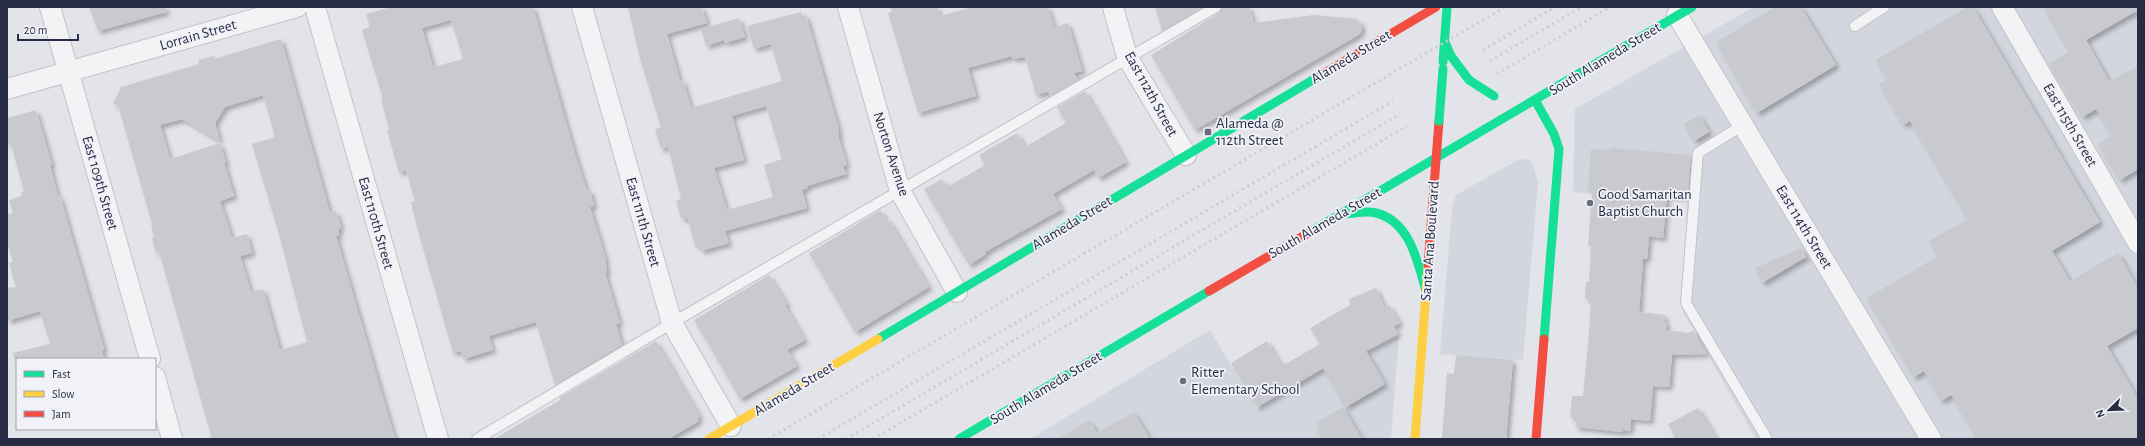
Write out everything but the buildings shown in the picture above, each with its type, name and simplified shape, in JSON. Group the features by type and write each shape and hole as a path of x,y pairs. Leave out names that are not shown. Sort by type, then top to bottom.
{"street":[{"name":"East 109th Street","path":"50,7 150,358"},
{"name":"Lorrain Street","path":"7,89 297,7"},
{"name":"East 110th Street","path":"315,7 438,439"},
{"name":"East 111th Street","path":"582,7 672,323 732,426"},
{"name":"Norton Avenue","path":"848,7 900,191 957,292"},
{"name":"East 112th Street","path":"1113,7 1127,57 1186,155"},
{"name":"Alameda Street","path":"709,439 1436,7"},
{"name":"Santa Ana Boulevard","path":"1415,439 1447,7"},
{"name":"East 115th Street","path":"2002,7 2138,243"},
{"name":"South Alameda Street","path":"959,439 1684,11"},
{"name":"East 114th Street","path":"1684,11 1743,125 1930,439"},
{"path":"1444,42 1459,70 1482,92 1509,99 1535,100 1554,134 1558,149 1536,439"},
{"path":"1339,214 1376,213 1390,218 1404,234 1416,256 1426,291"},
{"path":"156,381 172,439"}],"lane":[{"path":"477,439 672,323 1127,57 1216,7"},
{"path":"1854,26 1884,7"},
{"path":"1743,125 1698,153 1686,303 1766,439"}],"shaded area":[{"path":"1754,7 2138,7 2138,439 1756,439 1683,312 1687,203 1573,192 1575,109"},
{"path":"1523,159 1529,160 1533,164 1538,183 1523,360 1440,354 1452,208 1456,195 1516,161"},
{"name":"Ritter Elementary School","path":"1210,330 1257,409 1366,344 1367,352 1399,336 1391,439 1030,439"}],"railway":[{"path":"768,439 1505,7"},
{"path":"1483,50 1555,7"},
{"path":"1490,61 1581,7"},
{"path":"1497,74 1610,7"},
{"path":"818,439 1393,101"},
{"path":"846,439 1400,114"},
{"path":"873,439 1407,126"}],"traffic: fast":[{"path":"1443,62 1447,7"},
{"path":"1312,231 1692,7"},
{"path":"1445,42 1451,56"},
{"path":"1451,56 1469,80 1494,96"},
{"path":"1439,121 1443,69"},
{"path":"878,339 1321,75"},
{"path":"1535,100 1554,134 1559,149 1544,339"},
{"path":"1342,214 1372,212 1388,218 1397,225 1411,244 1420,268 1426,291"},
{"path":"959,439 1209,291"}],"traffic: slow":[{"path":"1415,439 1428,265"},
{"path":"709,439 878,339"}],"traffic: jam":[{"path":"1321,75 1436,7"},
{"path":"1428,265 1439,121"},
{"path":"1209,291 1312,231"},
{"path":"1536,439 1544,339"}],"place":[{"name":"Alameda @ 112th Street","path":"1208,132"},
{"name":"Good Samaritan Baptist Church","path":"1590,203"},
{"name":"Ritter Elementary School","path":"1183,381"}]}
